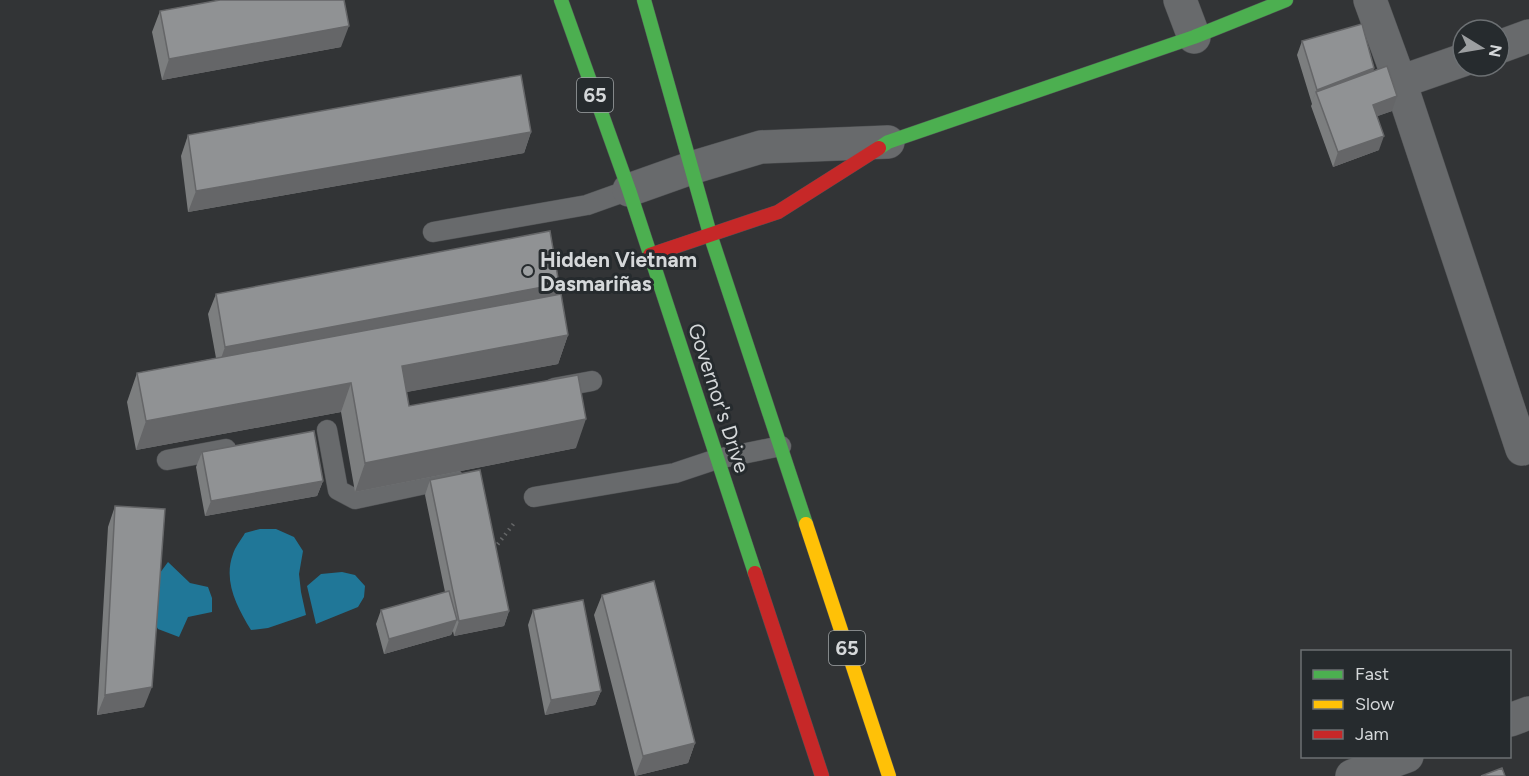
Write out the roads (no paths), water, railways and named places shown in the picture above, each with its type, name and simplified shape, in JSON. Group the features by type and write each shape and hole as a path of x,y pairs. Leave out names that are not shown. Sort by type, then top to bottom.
{"main road":[{"name":"Governor's Drive","path":"561,0 629,190 822,776"},
{"name":"Governor's Drive","path":"644,0 710,234 889,776"},
{"path":"650,255 782,210 888,142 1194,37 1286,0"}],"street":[{"path":"1180,0 1194,37"},
{"path":"1370,0 1400,82 1522,449 1529,446"},
{"path":"1511,43 1529,36"},
{"path":"1400,82 1451,64"},
{"path":"629,190 761,147 888,142"},
{"path":"1511,719 1529,713"},
{"path":"1352,776 1402,758"}],"lane":[{"path":"433,232 587,205 629,190"},
{"path":"541,391 592,381"},
{"path":"304,435 335,429 338,490 355,499 474,474"},
{"path":"167,460 247,445"},
{"path":"534,497 675,472 717,459 781,446"}],"water":[{"path":"260,529 276,529 294,537 303,551 299,574 306,615 268,628 251,630 233,594 230,564 235,549 245,533"},
{"path":"168,562 190,583 208,587 212,598 212,612 188,617 179,637 158,629 148,613 154,581"},
{"path":"342,572 355,575 365,586 364,597 358,607 316,624 307,586 321,574"}],"place":[{"name":"Hidden Vietnam Dasmariñas","path":"528,271"}]}
